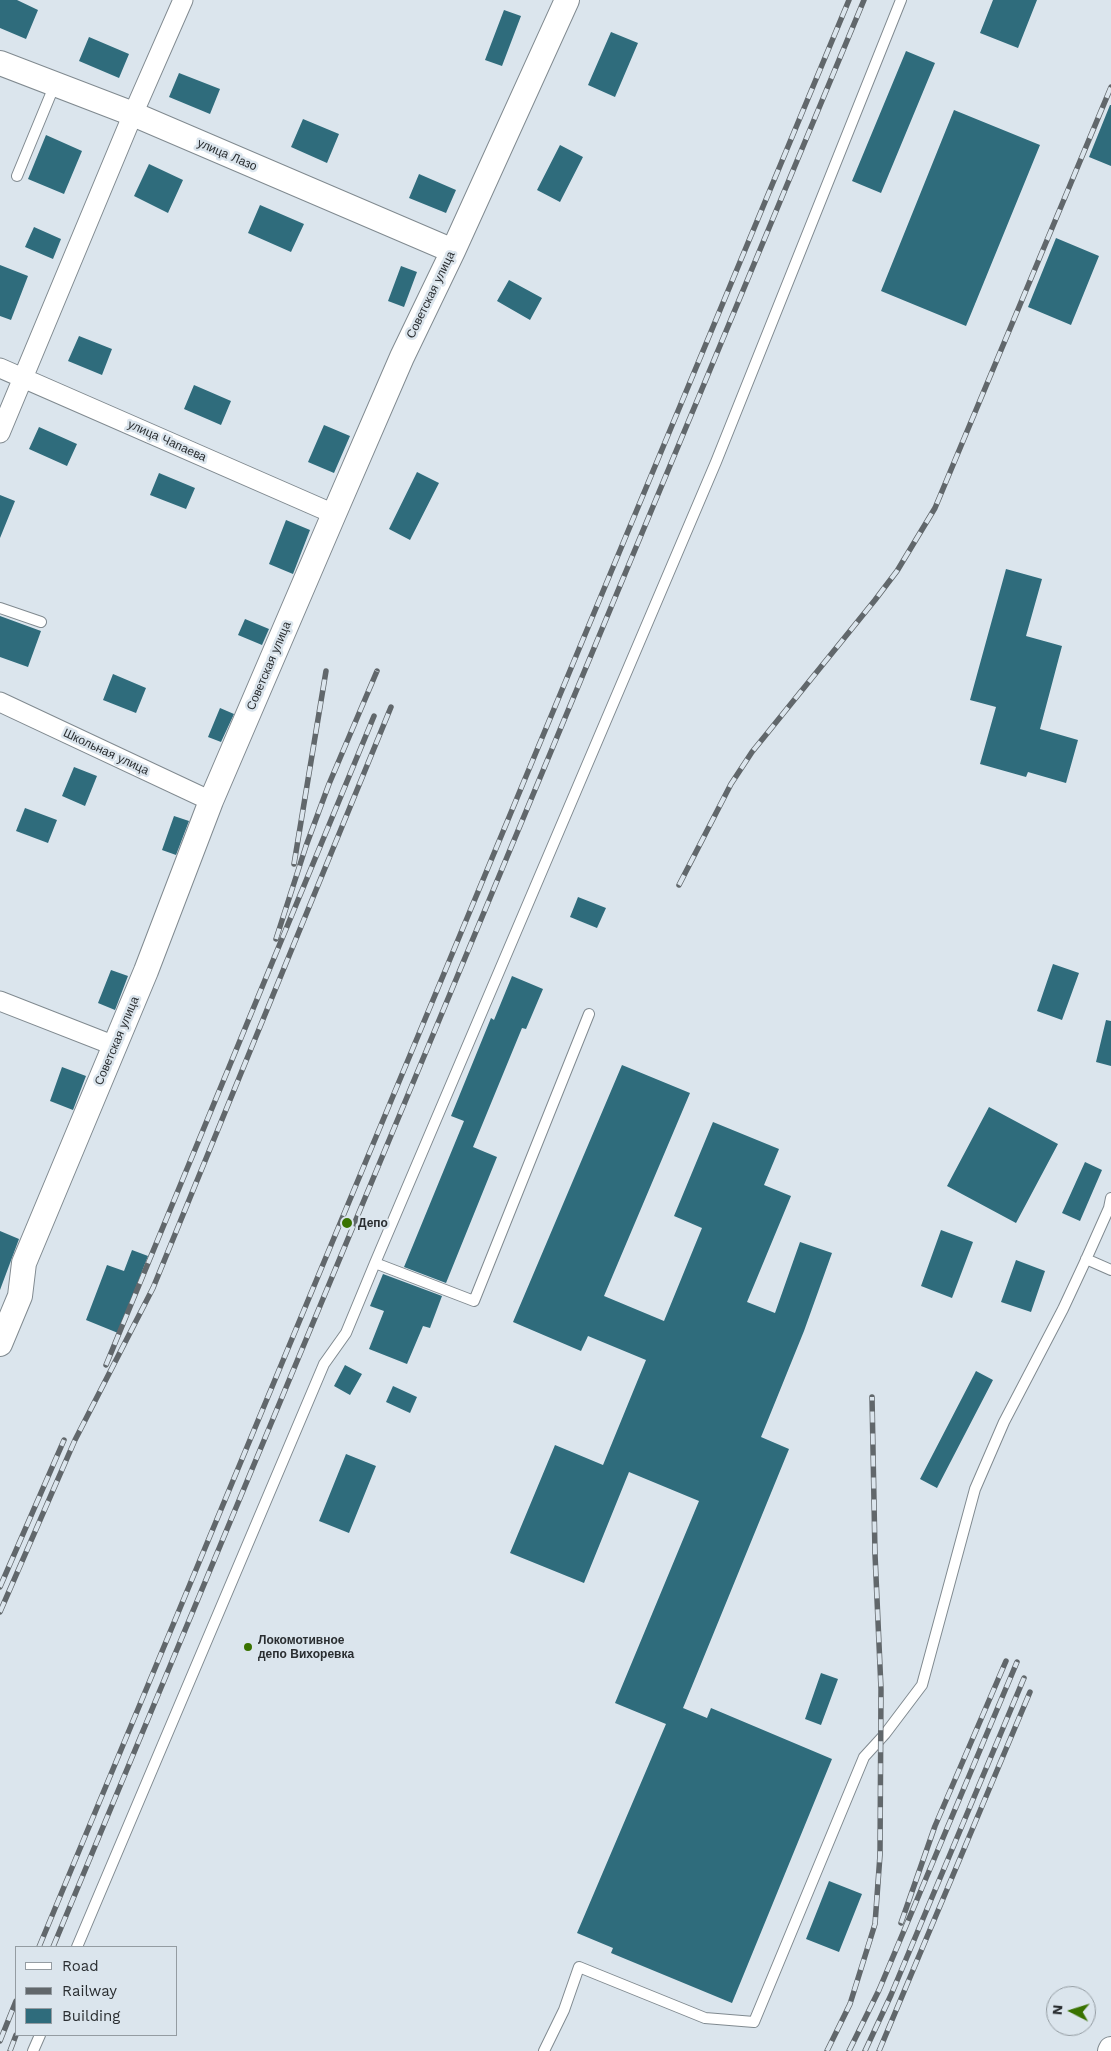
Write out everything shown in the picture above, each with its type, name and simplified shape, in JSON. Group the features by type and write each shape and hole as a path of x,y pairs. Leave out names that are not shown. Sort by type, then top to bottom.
{"street":[{"path":"0,433 133,114 183,0"},
{"name":"Советская улица","path":"0,1344 5,1319 20,1296 24,1263 115,1046 211,801 402,357 453,251 566,0"},
{"name":"улица Лазо","path":"0,63 133,114 453,251"},
{"name":"улица Чапаева","path":"0,368 334,514"},
{"name":"Школьная улица","path":"0,702 211,801"},
{"path":"0,1000 115,1046"}],"lane":[{"path":"77,1946 324,1364 346,1333 716,462 901,0"},
{"path":"17,176 55,84"},
{"path":"0,608 40,622"},
{"path":"375,1263 474,1301 589,1014"},
{"path":"544,2051 564,2010 580,1967 705,2018 754,2022 864,1757 885,1734 922,1685 975,1489 1004,1422 1063,1309 1109,1208 1111,1198"},
{"path":"1086,1259 1111,1270"},
{"path":"33,2051 40,2036"}],"building":[{"path":"0,0 17,0 38,10 26,39 0,28"},
{"path":"993,0 1037,0 1018,48 980,33"},
{"path":"504,10 521,16 502,66 485,60"},
{"path":"611,32 638,43 615,97 588,85"},
{"path":"89,37 129,54 119,78 79,61"},
{"path":"906,51 935,63 881,193 852,181"},
{"path":"179,73 220,89 210,114 169,97"},
{"path":"1111,105 1111,166 1089,157"},
{"path":"954,110 1040,145 966,326 881,291"},
{"path":"303,119 339,134 327,163 291,147"},
{"path":"46,135 82,151 64,194 28,179"},
{"path":"560,145 583,157 560,202 537,190"},
{"path":"149,164 183,180 168,213 134,196"},
{"path":"419,174 456,190 446,213 409,198"},
{"path":"260,205 304,224 291,252 248,233"},
{"path":"34,227 61,239 53,259 25,247"},
{"path":"1056,238 1099,256 1071,325 1028,307"},
{"path":"0,265 28,276 11,320 0,316"},
{"path":"401,266 417,272 404,307 388,301"},
{"path":"509,280 542,298 530,320 497,301"},
{"path":"79,336 112,349 102,375 68,361"},
{"path":"194,385 231,401 221,425 184,409"},
{"path":"324,425 350,436 334,473 308,462"},
{"path":"39,427 77,444 67,466 29,449"},
{"path":"417,472 439,483 410,540 389,529"},
{"path":"159,473 195,488 186,509 150,495"},
{"path":"0,495 15,501 0,538"},
{"path":"286,520 310,530 293,574 269,564"},
{"path":"1006,569 1042,579 1026,636 1062,646 1040,729 1078,740 1066,783 1028,772 1026,777 980,764 996,707 970,700"},
{"path":"0,616 41,631 28,667 0,657"},
{"path":"245,619 269,629 262,645 238,635"},
{"path":"113,674 146,688 136,713 103,700"},
{"path":"220,708 234,714 221,742 208,737"},
{"path":"74,767 97,776 85,806 62,796"},
{"path":"25,808 57,820 48,843 16,831"},
{"path":"174,816 189,821 176,855 162,850"},
{"path":"578,897 606,908 597,928 570,917"},
{"path":"1053,964 1079,973 1062,1020 1037,1011"},
{"path":"111,970 128,976 115,1010 98,1003"},
{"path":"512,976 543,989 526,1029 522,1028 473,1147 497,1157 446,1283 404,1267 464,1121 451,1116 491,1018 494,1020"},
{"path":"1106,1020 1111,1021 1111,1066 1096,1062"},
{"path":"622,1065 690,1093 604,1296 664,1321 702,1228 674,1216 713,1122 779,1149 764,1185 791,1196 747,1302 775,1313 800,1242 832,1253 804,1331 761,1437 789,1449 683,1708 707,1718 711,1708 832,1759 732,2003 611,1953 613,1948 577,1933 666,1724 615,1703 699,1501 629,1472 584,1583 510,1553 555,1445 603,1465 646,1360 588,1336 581,1351 513,1322"},
{"path":"62,1067 86,1076 73,1110 50,1101"},
{"path":"989,1107 1058,1144 1016,1223 947,1186"},
{"path":"1085,1162 1102,1170 1080,1221 1062,1213"},
{"path":"941,1230 973,1242 952,1298 921,1286"},
{"path":"0,1231 19,1239 0,1290"},
{"path":"132,1250 148,1256 118,1333 86,1320 107,1265 124,1271"},
{"path":"1016,1260 1045,1271 1031,1312 1001,1302"},
{"path":"383,1274 442,1296 430,1328 423,1326 407,1364 369,1349 384,1311 370,1306"},
{"path":"345,1365 362,1374 350,1395 334,1386"},
{"path":"976,1371 993,1380 937,1488 920,1479"},
{"path":"393,1386 417,1397 410,1413 386,1402"},
{"path":"346,1454 376,1466 349,1533 319,1521"},
{"path":"821,1673 838,1679 821,1725 805,1719"},
{"path":"829,1881 862,1894 839,1952 806,1939"}],"railway":[{"path":"39,1946 849,0"},
{"path":"53,1946 864,0"},
{"path":"679,885 731,784 752,752 897,571 935,508 1111,87"},
{"path":"294,864 326,671"},
{"path":"276,939 306,846 329,784 377,671"},
{"path":"0,1612 75,1440 153,1288 391,707"},
{"path":"106,1365 374,716"},
{"path":"827,2051 850,2004 875,1924 880,1855 881,1689 875,1554 872,1397"},
{"path":"0,1587 64,1440"},
{"path":"901,1923 935,1826 1006,1661"},
{"path":"849,2051 879,1990 1017,1662"},
{"path":"865,2051 891,1995 1024,1678"},
{"path":"879,2051 1030,1692"},
{"path":"0,2041 15,2004"},
{"path":"10,2051 16,2036"}],"place":[{"name":"Депо","path":"347,1223"},
{"name":"Локомотивное депо Вихоревка","path":"248,1647"}]}
